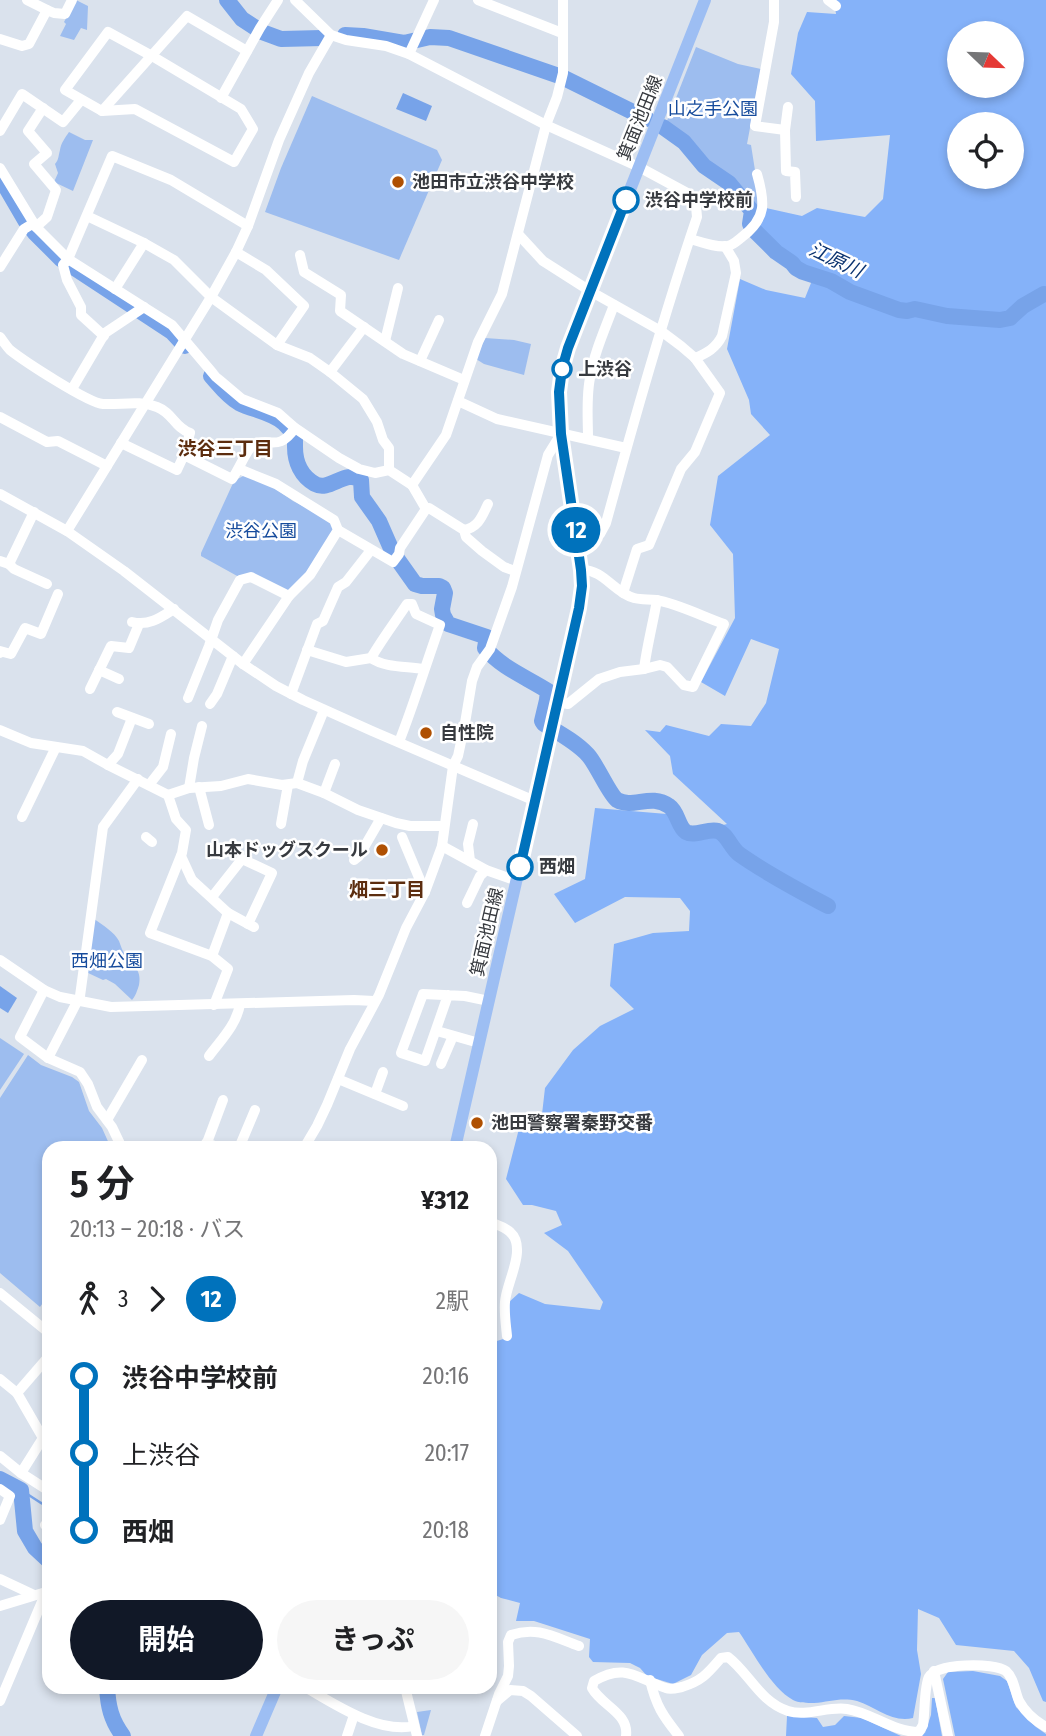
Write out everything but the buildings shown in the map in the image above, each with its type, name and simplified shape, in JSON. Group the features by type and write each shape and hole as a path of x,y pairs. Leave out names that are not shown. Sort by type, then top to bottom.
{"main road":[{"name":"箕面池田線","path":"457,1141 579,608 581,570 561,434 559,392 562,369 705,0"},
{"path":"256,1736 273,1694"}],"street":[{"path":"27,0 54,13 65,14 72,0"},
{"path":"221,98 278,0"},
{"path":"295,0 331,35 386,46 409,54 546,125 639,167 689,194 696,206 697,216 626,448 606,523 600,534 578,547"},
{"path":"409,54 434,0"},
{"path":"478,0 562,33"},
{"path":"412,485 446,435 478,342 502,294 546,125 563,73 563,0"},
{"path":"774,0 774,22 755,126 785,130"},
{"path":"0,39 22,46 29,44 47,10"},
{"path":"102,111 187,16 247,51"},
{"path":"108,32 152,56 241,109 253,129 234,162 135,109 102,111 65,90 108,32"},
{"path":"66,531 236,252 279,140 309,73 331,35"},
{"path":"0,131 22,94 63,122 81,100"},
{"path":"788,107 785,130 786,171 795,172 796,197"},
{"path":"0,267 24,229 47,217 56,190 34,164 47,153 28,131 43,108"},
{"path":"104,336 81,315 67,280 66,262 111,156 171,180 248,226"},
{"path":"0,168 32,225 66,262 172,324 216,377 242,399 278,413 295,428 359,469 374,473 389,470 412,485 426,509"},
{"path":"690,239 725,246 753,228 763,208 757,174"},
{"path":"87,216 174,260 211,297 277,345 310,358 363,399 377,422 388,449 389,470"},
{"path":"518,234 543,261 661,331 695,358 720,393 695,452 681,469 649,545 638,549 622,593"},
{"path":"115,289 144,243"},
{"path":"695,358 718,343 724,328 736,273 734,261 725,246"},
{"path":"236,252 266,270 304,306 277,345"},
{"path":"300,255 304,272 341,295 340,311 403,354 464,380"},
{"path":"385,341 398,288"},
{"path":"588,439 587,400 590,378 614,305"},
{"path":"72,389 106,333 144,307"},
{"path":"420,361 439,320"},
{"path":"330,372 364,327"},
{"path":"0,337 7,348 38,369 101,404 146,403 164,410 182,430 190,433 177,470 121,443"},
{"path":"458,401 497,419 626,448"},
{"path":"0,417 47,442 58,441 107,466"},
{"path":"184,455 232,479 248,449 256,444 278,443 287,439 295,428"},
{"path":"308,1141 387,976 406,928 425,892 442,846 453,766 466,723 472,681 477,667 489,649 512,587 548,456 561,434"},
{"path":"239,469 276,484 334,520 338,530 393,562 426,509"},
{"path":"0,494 66,531 124,571 243,664 291,694 536,800"},
{"path":"426,509 429,508 464,530 479,523 488,504"},
{"path":"34,513 4,562 47,584"},
{"path":"243,664 289,596 310,575 338,530"},
{"path":"464,530 466,537 482,551 504,567 515,571"},
{"path":"291,694 317,624 323,621 338,587 346,582 371,550"},
{"path":"557,705 568,704 599,679 620,672 660,665 667,667 684,685 692,687 724,624 657,600 634,598 622,593 590,569 581,570"},
{"path":"188,698 218,620 240,580 251,577 289,596"},
{"path":"0,653 11,654 25,628 41,634 58,594"},
{"path":"644,669 657,600"},
{"path":"371,658 407,604 412,604 416,614 440,625 399,743"},
{"path":"90,690 111,646 129,648 135,623 153,622 174,610"},
{"path":"307,650 346,662 371,658 391,666 424,669"},
{"path":"210,704 233,656"},
{"path":"99,670 119,679"},
{"path":"281,824 292,784 324,710"},
{"path":"117,712 149,724"},
{"path":"108,765 118,754 132,718"},
{"path":"202,726 194,758 194,787 209,825"},
{"path":"0,730 31,743 83,751 168,795 176,819 186,831 181,856 150,933 212,956 228,969 214,1005"},
{"path":"149,785 171,752 171,734"},
{"path":"22,817 56,747"},
{"path":"324,793 335,764"},
{"path":"48,1058 78,1002 103,827 138,779"},
{"path":"168,795 194,787 221,786 248,779 292,784 324,793 358,810 410,826 444,826"},
{"path":"354,860 381,818"},
{"path":"470,861 468,844 474,829"},
{"path":"402,837 425,892"},
{"path":"442,846 486,870 517,881"},
{"path":"181,856 192,880 228,913 251,925 272,873 242,859 212,897"},
{"path":"467,904 480,876 486,870"},
{"path":"212,956 228,913"},
{"path":"0,960 44,990 60,997 111,1007 374,1001"},
{"path":"44,990 20,1037 48,1058 80,1072 97,1107 118,1141"},
{"path":"448,995 425,1061 401,1053 423,994 448,995 465,996 489,1001"},
{"path":"209,1056 239,1014 240,1004"},
{"path":"437,1031 479,1043"},
{"path":"441,1064 453,1036"},
{"path":"107,1120 142,1060"},
{"path":"375,1094 383,1072"},
{"path":"338,1079 403,1106"},
{"path":"207,1141 223,1100"},
{"path":"242,1141 255,1110"},
{"path":"497,1225 513,1234 517,1244 517,1257 505,1301 507,1336"},
{"path":"0,1293 42,1327"},
{"path":"17,1393 42,1364"},
{"path":"0,1380 17,1393 42,1436"},
{"path":"21,1473 42,1440"},
{"path":"0,1456 42,1486"},
{"path":"0,1489 10,1496 0,1520"},
{"path":"0,1579 34,1595"},
{"path":"0,1606 42,1591"},
{"path":"0,1701 42,1601"},
{"path":"485,1736 508,1676 508,1642 511,1635 535,1630 579,1646"},
{"path":"626,1736 626,1724 596,1695 592,1688 594,1681 605,1674 634,1674 669,1690 700,1681 721,1658 728,1657 766,1698 787,1711 843,1709 862,1712 907,1732 919,1732 923,1725 928,1678 934,1671 970,1665 1001,1669 1010,1676 1020,1703 1038,1723 1046,1727"},
{"path":"934,1671 947,1736"},
{"path":"650,1681 654,1700 679,1736"},
{"path":"497,1701 510,1690 523,1691 577,1736"},
{"path":"317,1694 354,1715 379,1724 415,1731"},
{"path":"407,1694 415,1731"},
{"path":"347,1736 354,1715"}],"green space":[{"path":"76,0 88,6 87,30 81,28 74,40 60,36"},
{"name":"山之手公園","path":"696,47 738,64 761,69 747,144 751,145 760,202 753,222 754,213 751,207 730,182 704,165 684,140 665,126"},
{"path":"312,96 437,150 442,160 399,260 265,212"},
{"path":"69,132 85,140 93,140 73,191 54,182 58,173 55,164"},
{"path":"485,338 531,344 524,375 484,364 476,359"},
{"name":"渋谷公園","path":"245,475 273,487 293,501 331,520 334,530 324,547 307,572 286,592 239,577 201,556 234,481"},
{"name":"西畑公園","path":"94,919 117,938 138,972 139,985 132,1000 115,984 86,972"},
{"path":"0,1038 24,1054 0,1090"},
{"path":"28,1055 41,1065 79,1082 89,1111 108,1141 42,1141 40,1307 0,1273 0,1098"},
{"path":"431,1710 424,1735 422,1735 417,1712"}],"shaded area":[{"path":"834,0 1046,0 1046,1702 1043,1701 1029,1668 1014,1651 956,1645 939,1618 918,1609 917,1650 921,1674 913,1718 905,1719 891,1716 857,1701 814,1703 793,1700 777,1687 739,1632 727,1633 702,1655 691,1675 673,1684 647,1676 640,1668 630,1663 593,1662 589,1657 590,1639 534,1621 516,1621 520,1603 497,1596 497,1341 510,1337 509,1302 519,1293 545,1304 600,1310 603,1302 568,1251 544,1233 562,1225 556,1211 523,1205 506,1179 521,1121 541,1123 545,1088 573,1050 600,1026 634,1009 610,986 614,944 653,933 689,931 690,911 680,898 625,897 575,923 554,894 585,879 595,808 667,814 693,833 727,824 673,774 670,756 645,730 660,732 666,725 709,736 721,724 751,726 766,703 779,649 751,639 725,696 701,682 735,618 733,554 710,525 718,476 770,435 751,414 749,400 727,349 740,279 766,290 805,298 813,278 750,227 766,208 802,216 817,208 865,217 883,199 890,135 816,141 815,101 791,74 798,33 807,12 836,14"},
{"path":"403,93 432,106 426,121 396,109"},
{"path":"0,986 17,998 8,1013 0,1008"},
{"path":"973,1671 1000,1676 1007,1681 1016,1707 1046,1736 955,1736 943,1679 948,1672"},
{"path":"932,1698 935,1698 942,1736 919,1736 925,1733 931,1715"},
{"path":"787,1716 817,1718 823,1727 835,1725 844,1716 862,1718 901,1736 786,1736"}],"waterway":[{"name":"江原川","path":"227,0 242,19 262,32 281,39 322,38"},
{"name":"江原川","path":"345,35 404,43 430,37 449,38 562,77 647,119"},
{"name":"江原川","path":"663,127 684,142 704,166 729,183 752,211 750,224 754,230 776,252 803,272 899,310 915,309 947,316 1000,320 1010,318 1023,306 1044,294"},
{"path":"0,177 25,220 61,259 172,332 185,346"},
{"path":"211,376 235,400 274,416 285,424 295,436 298,463 310,481 321,486 349,477 361,480 362,497 379,521 393,553 415,584 443,588 445,593 442,609 448,624 487,637 485,648 492,655 548,691 542,721 588,755 617,800 629,803 662,802 672,809 686,832 693,834 718,831 736,851 750,861 828,906"},
{"path":"0,1479 21,1490 25,1531 42,1554"},
{"path":"21,1490 42,1503"},
{"path":"108,1694 111,1713 123,1736"}],"bus line":[{"name":"12","path":"520,867 582,586 561,434 559,392 562,369 626,200"}],"place":[{"name":"池田市立渋谷中学校","path":"398,182"},
{"name":"渋谷中学校前","path":"626,200"},
{"name":"上渋谷","path":"562,369"},
{"name":"自性院","path":"426,733"},
{"name":"山本ドッグスクール","path":"382,850"},
{"name":"西畑","path":"520,867"},
{"name":"池田警察署秦野交番","path":"477,1123"}],"district":[{"name":"渋谷三丁目","path":"225,448"},
{"name":"畑三丁目","path":"387,889"}]}
